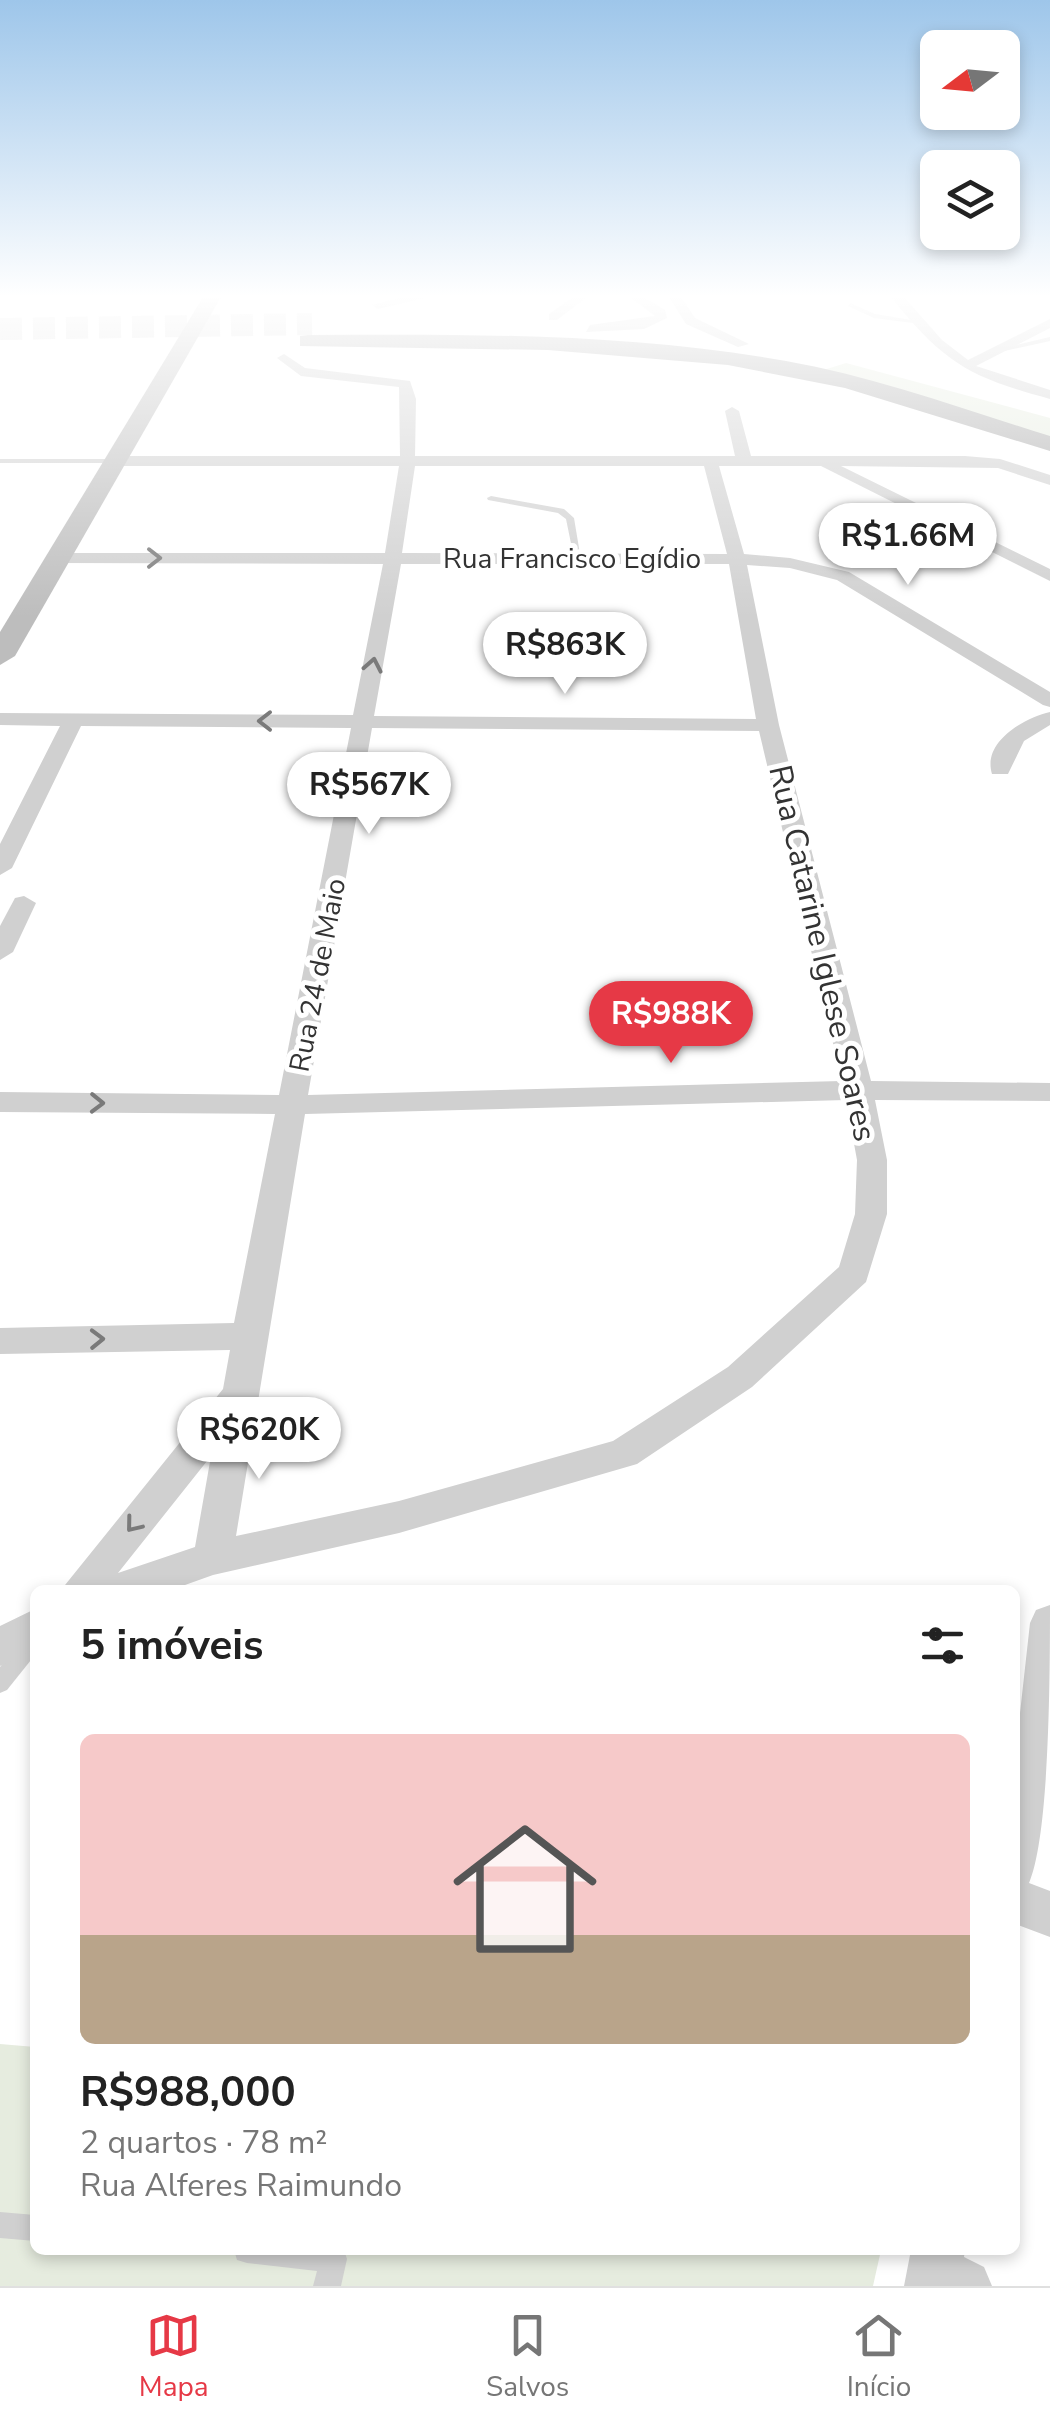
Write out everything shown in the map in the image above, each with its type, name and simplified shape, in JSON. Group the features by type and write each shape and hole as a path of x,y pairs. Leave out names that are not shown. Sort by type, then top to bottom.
{"main road":[{"path":"0,656 148,404"},
{"path":"926,404 1050,444"},
{"path":"1011,404 1050,415"}],"street":[{"name":"Rua 24 de Maio","path":"213,1558 248,1336 392,558 407,461 408,404"},
{"path":"732,410 744,461"},
{"path":"114,461 744,461 820,462 853,468 966,461 1013,467 1050,480"},
{"name":"Rua Catarine Iglese Soares","path":"136,1585 213,1558 400,1517 624,1453 740,1378 854,1273 871,1214 872,1160 859,1090 768,724 737,558 710,461"},
{"path":"853,468 1050,557"},
{"path":"853,468 1050,576"},
{"name":"Rua Francisco Egídio","path":"56,558 737,558 790,563 843,576 1050,701"},
{"path":"1000,769 1004,751 1018,732 1050,718"},
{"path":"0,719 768,724"},
{"path":"0,868 73,720"},
{"path":"0,952 24,903"},
{"path":"0,1102 293,1105 859,1090 1050,1092"},
{"path":"0,1340 248,1336"},
{"name":"Rua 24 de Maio","path":"85,1585 238,1395"},
{"path":"1020,1834 1050,1624"},
{"path":"0,1647 30,1631"},
{"path":"1020,1903 1050,1914"}],"lane":[{"path":"0,461 114,461"},
{"path":"491,498 561,511 570,518 578,558"},
{"path":"0,1684 30,1645"},
{"path":"0,2224 30,2227"},
{"path":"295,2255 334,2259 327,2286"}],"shaded area":[{"path":"927,404 997,404 1050,418 1050,437"},
{"path":"0,2044 30,2047 30,2255 880,2255 873,2286 0,2286"}]}
